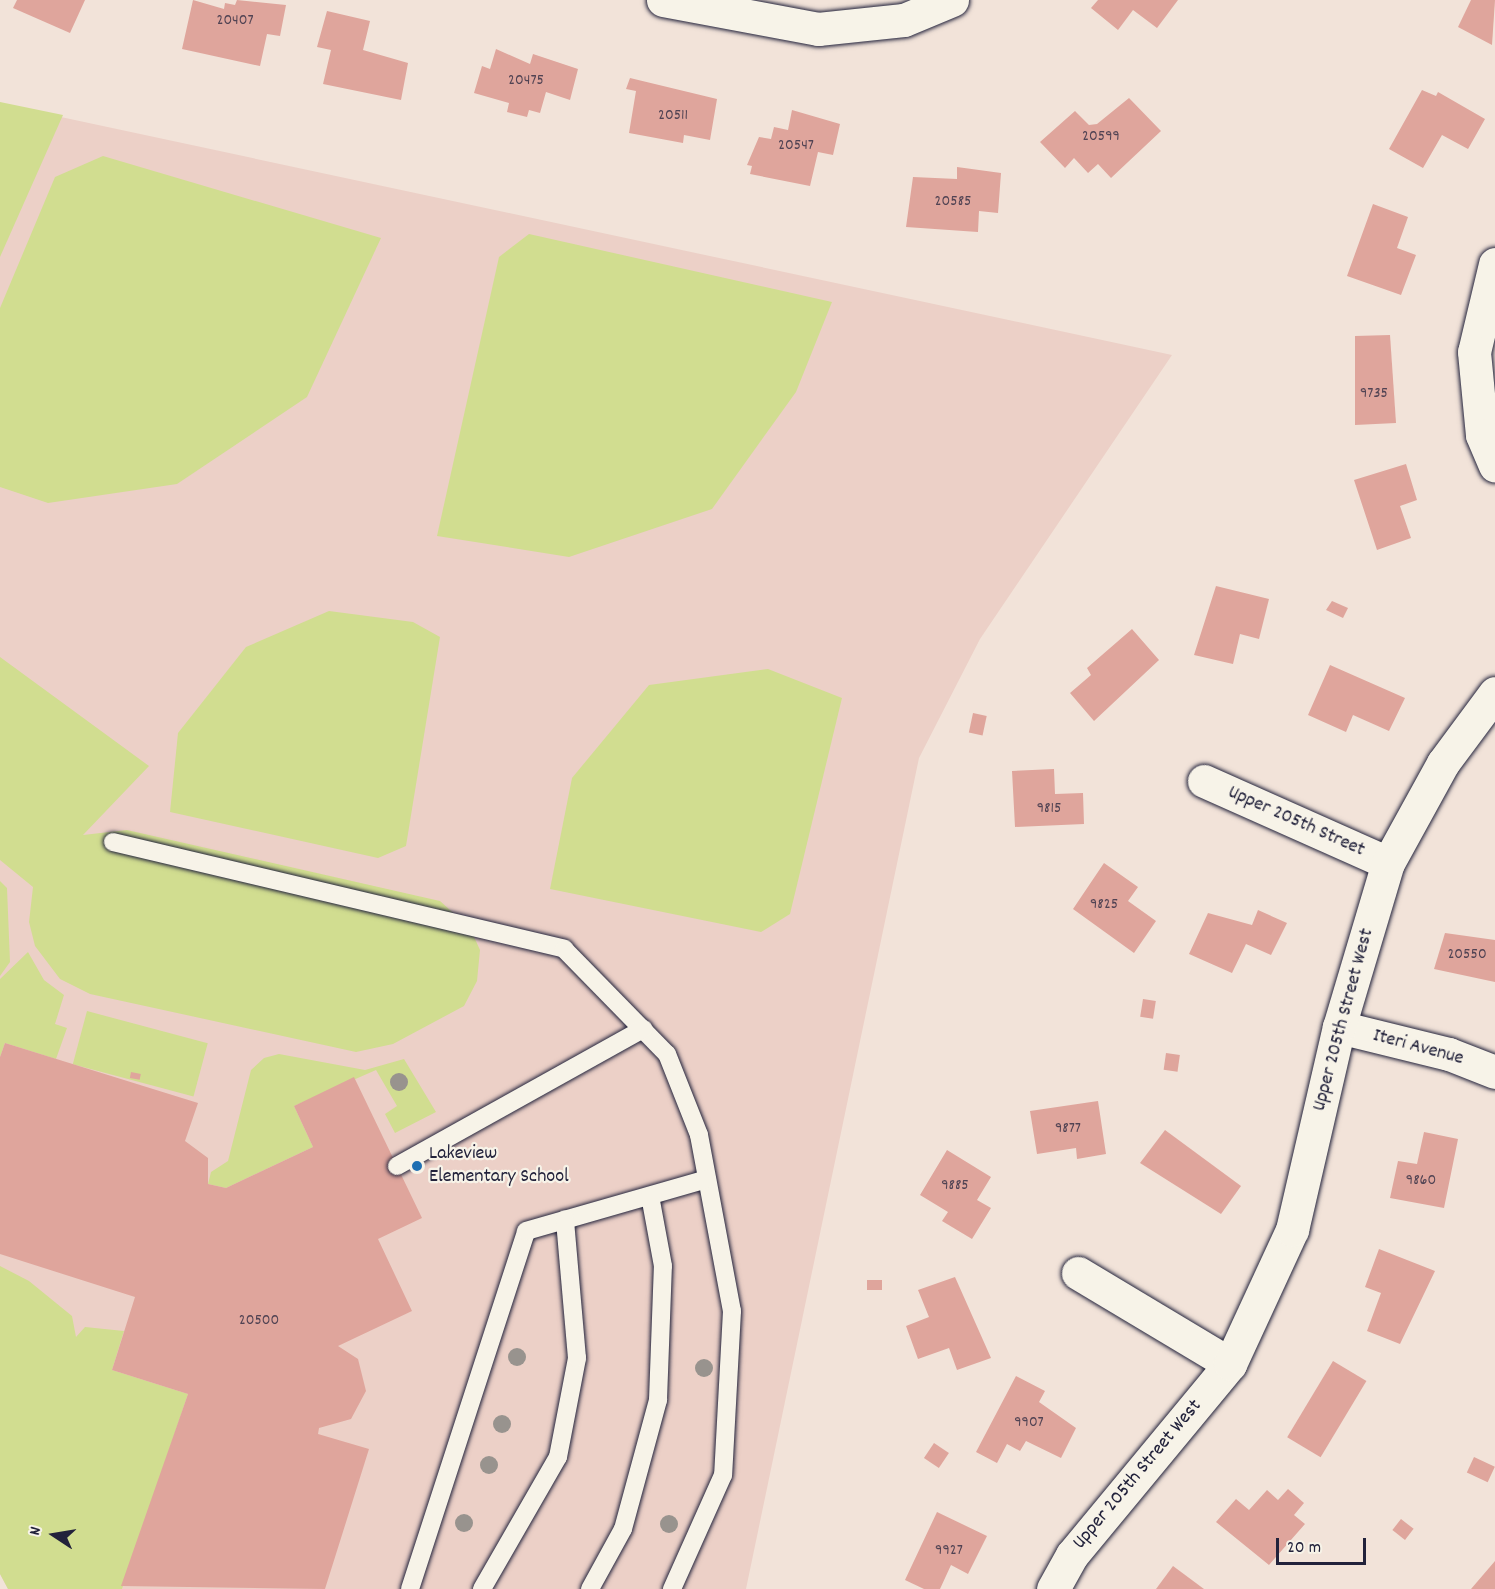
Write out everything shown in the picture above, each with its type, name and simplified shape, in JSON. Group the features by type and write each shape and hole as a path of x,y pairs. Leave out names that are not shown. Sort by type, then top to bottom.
{"street":[{"path":"663,0 818,29 904,20 952,0"},
{"path":"1495,264 1473,352 1482,435 1495,465"},
{"name":"Upper 205th Street West","path":"1053,1589 1072,1555 1230,1364 1292,1230 1339,1027 1388,862 1443,763 1495,693"},
{"name":"Upper 205th Street","path":"1204,781 1388,862"},
{"name":"Iteri Avenue","path":"1339,1027 1449,1054 1495,1072"},
{"path":"1078,1273 1230,1364"}],"lane":[{"path":"113,842 564,949 667,1054 699,1135 732,1311 723,1476 672,1589"},
{"path":"397,1166 643,1029"},
{"path":"410,1589 525,1231 707,1179"},
{"path":"590,1589 623,1529 658,1400 663,1266 650,1196"},
{"path":"482,1589 558,1457 576,1358 566,1220"}],"shaded area":[{"name":"Lakeview Elementary School","path":"0,104 1172,355 980,639 919,758 746,1589 8,1589 0,1574"}],"green space":[{"path":"0,102 63,115 0,257"},
{"path":"103,156 381,238 307,397 177,484 48,503 0,487 0,308 55,177"},
{"path":"529,234 832,302 796,392 712,509 569,557 437,536 499,257"},
{"path":"329,611 413,622 440,637 406,846 378,858 170,812 178,733 246,647"},
{"path":"0,657 149,766 83,835 127,830 440,901 470,928 480,950 477,981 464,1006 393,1044 356,1052 90,994 60,979 35,946 29,922 33,887 0,860"},
{"path":"768,669 842,698 790,914 761,932 550,889 572,778 649,685"},
{"path":"0,881 7,888 10,962 0,976"},
{"path":"28,952 44,980 64,995 55,1024 67,1028 56,1059 5,1043 0,1057 0,979"},
{"path":"87,1011 208,1043 194,1096 73,1064"},
{"path":"279,1054 365,1070 404,1059 436,1112 395,1133 385,1114 397,1106 376,1070 294,1106 313,1147 226,1188 208,1184 211,1172 228,1161 251,1070 264,1058"},
{"path":"0,1266 29,1281 72,1316 76,1337 85,1327 124,1331 112,1370 188,1394 122,1589 8,1589 0,1574"}],"building":[{"path":"17,0 85,0 70,33 13,8"},
{"path":"193,0 224,9 225,3 235,5 237,0 286,5 280,36 267,34 260,66 182,49"},
{"path":"1098,0 1178,0 1157,28 1133,10 1118,30 1091,8"},
{"path":"1471,0 1495,0 1492,45 1458,27"},
{"path":"327,11 370,21 363,50 408,63 401,100 323,84 331,50 317,47"},
{"path":"496,49 530,64 533,54 578,69 570,100 546,92 540,113 529,110 527,117 507,112 509,103 474,93 482,66 490,69"},
{"path":"630,78 717,99 710,140 684,135 683,143 629,133 636,91 626,89"},
{"path":"1422,90 1436,96 1438,92 1485,119 1468,149 1442,135 1423,168 1389,149"},
{"path":"1129,98 1161,131 1111,178 1098,164 1088,173 1074,158 1065,168 1040,142 1075,111 1089,125 1097,124"},
{"path":"792,110 840,124 833,155 818,152 810,186 750,174 752,166 747,165 759,137 771,139 774,127 788,130"},
{"path":"957,167 1001,173 998,213 979,211 978,232 906,227 913,177 957,179"},
{"path":"1373,204 1408,217 1397,248 1416,255 1401,295 1347,276"},
{"path":"1390,335 1396,423 1355,425 1355,336"},
{"path":"1406,464 1417,500 1400,506 1411,538 1377,550 1354,480"},
{"path":"1216,586 1269,599 1259,639 1240,634 1233,664 1194,655"},
{"path":"1332,601 1348,608 1343,618 1326,610"},
{"path":"1132,629 1159,660 1094,721 1070,693 1091,675 1087,668"},
{"path":"1330,665 1405,698 1389,731 1353,715 1346,732 1308,715"},
{"path":"973,713 987,716 983,735 969,733"},
{"path":"1054,769 1055,794 1083,793 1084,824 1015,827 1012,771"},
{"path":"1104,863 1138,887 1128,901 1156,921 1134,953 1073,909"},
{"path":"1258,910 1287,923 1271,955 1246,944 1232,973 1189,954 1208,913 1252,925"},
{"path":"1445,933 1495,940 1495,982 1434,969"},
{"path":"1143,999 1156,1001 1153,1019 1140,1017"},
{"name":"Lakeview Elementary School","path":"5,1043 198,1103 185,1141 208,1158 208,1184 226,1188 313,1147 294,1106 354,1077 422,1218 378,1239 412,1311 338,1346 358,1359 366,1391 351,1419 319,1428 318,1434 369,1449 325,1589 121,1586 188,1394 112,1370 135,1297 0,1254 0,1057"},
{"path":"1166,1053 1180,1055 1177,1072 1164,1070"},
{"path":"131,1072 141,1074 140,1080 130,1078"},
{"path":"1098,1101 1106,1154 1077,1159 1076,1148 1037,1154 1030,1111"},
{"path":"1165,1130 1241,1186 1221,1214 1140,1163"},
{"path":"1424,1132 1458,1139 1444,1208 1390,1198 1398,1161 1417,1164"},
{"path":"947,1150 991,1177 977,1200 991,1208 972,1239 942,1221 948,1212 920,1195"},
{"path":"1379,1249 1435,1271 1400,1344 1367,1331 1381,1293 1365,1287"},
{"path":"955,1277 991,1358 957,1370 949,1348 918,1359 906,1326 929,1317 918,1290"},
{"path":"867,1280 882,1280 882,1290 867,1290"},
{"path":"1333,1361 1366,1381 1321,1457 1287,1437"},
{"path":"1016,1376 1045,1391 1039,1402 1076,1428 1061,1458 1026,1441 1020,1451 1007,1444 997,1463 976,1452"},
{"path":"934,1443 949,1453 939,1468 924,1458"},
{"path":"1474,1457 1495,1467 1488,1482 1467,1472"},
{"path":"1288,1489 1304,1503 1294,1515 1305,1524 1269,1565 1216,1522 1236,1499 1249,1510 1267,1490 1278,1500"},
{"path":"937,1512 987,1536 968,1574 951,1565 940,1589 924,1589 905,1580"},
{"path":"1401,1519 1414,1529 1405,1540 1392,1530"},
{"path":"1495,1561 1495,1589 1471,1589"},
{"path":"1173,1566 1204,1589 1156,1589"}],"place":[{"name":"Lakeview Elementary School","path":"417,1166"}]}
